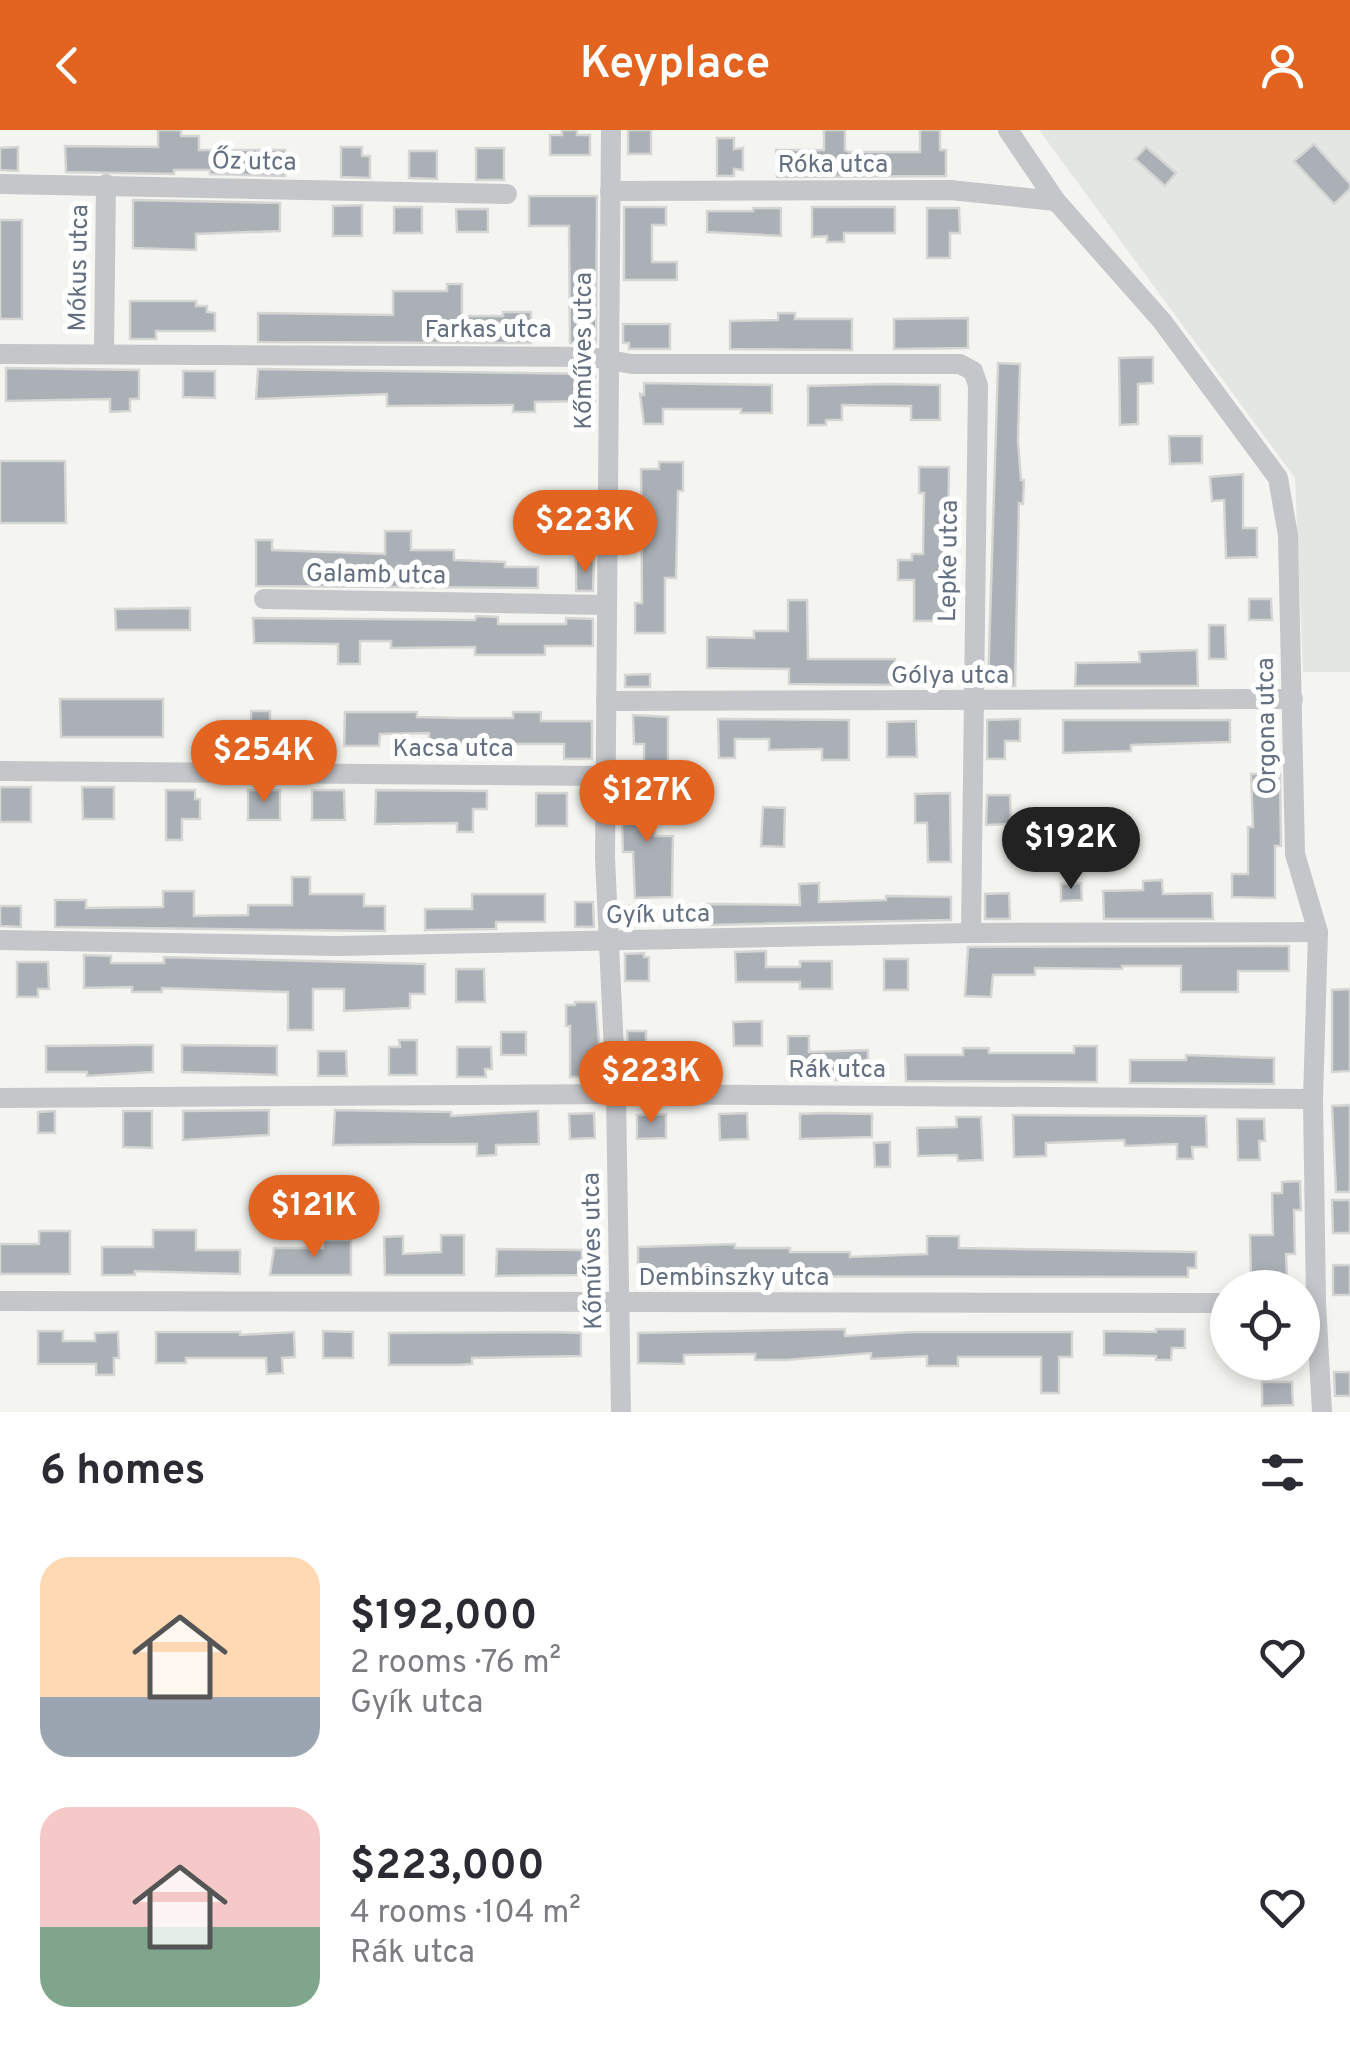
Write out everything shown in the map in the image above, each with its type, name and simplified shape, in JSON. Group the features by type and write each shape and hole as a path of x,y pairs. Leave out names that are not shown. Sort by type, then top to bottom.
{"street":[{"name":"Kőműves utca","path":"611,130 606,776 621,1412"},
{"name":"Orgona utca","path":"1008,130 1056,201 1162,320 1278,478 1288,536 1295,854 1318,932 1310,1270"},
{"name":"Őz utca","path":"0,184 507,194"},
{"name":"Mókus utca","path":"104,354 106,184"},
{"name":"Róka utca","path":"610,191 950,190 1056,201"},
{"name":"Farkas utca","path":"0,354 591,357 632,364 960,364 973,372"},
{"name":"Lepke utca","path":"971,933 978,385 973,372"},
{"name":"Galamb utca","path":"264,599 606,604"},
{"name":"Gólya utca","path":"606,701 1293,700"},
{"name":"Kacsa utca","path":"0,772 606,776"},
{"name":"Gyík utca","path":"0,940 338,946 971,933 1318,932"},
{"name":"Rák utca","path":"0,1098 616,1094 1313,1100"},
{"name":"Dembinszky utca","path":"0,1301 1210,1303"},
{"name":"Orgona utca","path":"1318,1380 1322,1412"}],"shaded area":[{"path":"1039,130 1350,130 1350,672 1303,672 1295,478"}],"building":[{"path":"158,130 181,130 181,136 199,136 199,150 285,150 285,176 210,174 210,170 174,170 174,174 66,172 65,146 158,147"},
{"path":"562,130 590,135 590,155 550,155 550,135 562,135"},
{"path":"628,130 651,130 651,154 628,154"},
{"path":"824,130 845,130 845,150 849,152 920,152 920,130 940,130 940,150 946,150 946,176 777,177 776,150 824,150"},
{"path":"717,138 734,138 734,149 743,148 743,170 734,169 734,176 717,176"},
{"path":"1314,144 1350,184 1350,189 1334,204 1294,161"},
{"path":"18,147 18,171 0,170 0,148"},
{"path":"341,147 362,147 362,156 370,156 370,178 341,177"},
{"path":"1146,147 1176,173 1165,186 1135,159"},
{"path":"476,148 504,148 504,180 476,180"},
{"path":"409,151 437,151 437,179 409,178"},
{"path":"529,196 597,196 596,343 570,343 569,226 529,226"},
{"path":"133,200 280,203 280,231 196,234 196,250 133,248"},
{"path":"362,205 362,236 333,236 333,206"},
{"path":"394,207 422,207 422,233 394,233"},
{"path":"624,207 666,207 666,225 652,225 652,262 677,262 677,280 624,280"},
{"path":"812,207 895,207 895,233 844,233 844,242 827,242 827,236 812,237"},
{"path":"781,208 781,236 707,232 707,211"},
{"path":"927,208 959,208 960,233 950,233 950,258 927,258"},
{"path":"456,209 488,209 488,232 457,232"},
{"path":"0,220 22,220 22,319 0,319"},
{"path":"447,284 462,284 462,316 531,312 531,343 258,342 258,313 393,315 393,291 447,291"},
{"path":"130,301 196,301 196,306 207,306 207,312 215,313 215,331 156,331 156,339 130,339"},
{"path":"778,313 795,313 795,319 852,319 852,350 730,349 730,321 778,320"},
{"path":"968,318 968,348 894,349 894,319"},
{"path":"623,324 670,324 670,349 629,349 629,343 623,343"},
{"path":"1153,357 1153,383 1138,384 1138,424 1120,425 1119,358"},
{"path":"998,363 1020,364 1018,440 1024,480 1023,504 1019,503 1015,686 988,686"},
{"path":"6,368 139,370 139,399 130,399 130,411 110,412 110,399 6,401"},
{"path":"258,369 595,374 595,401 535,402 535,412 513,412 513,405 387,406 387,394 256,399"},
{"path":"183,371 215,371 215,398 183,397"},
{"path":"644,383 772,385 772,413 663,409 663,424 644,424 640,394 644,395"},
{"path":"940,385 940,420 911,420 911,406 842,405 842,420 808,425 808,386"},
{"path":"1169,436 1202,436 1202,463 1170,464"},
{"path":"0,461 65,461 66,523 0,523"},
{"path":"659,462 683,462 683,491 678,491 676,578 665,578 665,633 635,633 635,603 642,603 641,469 659,469"},
{"path":"919,467 949,467 948,536 944,537 945,621 914,621 914,580 898,580 898,560 912,560 912,554 923,554 924,493 919,493"},
{"path":"1243,474 1243,528 1257,528 1257,557 1226,558 1224,500 1212,501 1210,477"},
{"path":"385,531 411,531 411,550 454,550 454,560 538,567 538,588 256,586 256,540 272,540 272,550 385,554"},
{"path":"576,559 594,559 593,591 576,591"},
{"path":"1249,599 1271,599 1272,620 1249,620"},
{"path":"788,600 807,600 808,659 895,659 895,685 789,684 789,669 707,668 707,637 754,638 754,631 788,631"},
{"path":"190,608 190,630 116,630 115,609"},
{"path":"476,616 498,617 498,624 566,624 566,618 593,619 593,646 545,646 545,655 475,655 475,647 391,648 391,641 360,641 360,664 338,664 338,644 254,643 253,618 475,620"},
{"path":"1209,625 1225,625 1226,659 1209,659"},
{"path":"1197,650 1198,686 1075,686 1076,663 1140,662 1139,652"},
{"path":"650,674 650,687 625,687 625,675"},
{"path":"60,699 163,699 163,737 61,737"},
{"path":"251,711 270,711 270,731 279,731 279,756 251,756"},
{"path":"345,712 513,718 513,712 541,712 541,721 592,721 592,759 564,759 564,744 501,744 501,751 429,747 429,733 380,734 379,746 344,746"},
{"path":"633,715 668,717 668,780 644,781 644,744 634,744"},
{"path":"718,719 849,720 849,760 822,760 822,749 769,750 769,739 735,739 735,758 719,758"},
{"path":"1020,719 1020,741 1005,741 1005,759 987,759 987,720"},
{"path":"1063,720 1230,720 1230,742 1131,745 1131,751 1063,753"},
{"path":"916,721 917,757 887,757 887,722"},
{"path":"1251,774 1280,774 1281,846 1275,846 1275,898 1232,897 1232,874 1248,874 1248,827 1253,827"},
{"path":"637,784 656,784 655,836 673,836 672,897 635,898 633,852 623,852 622,824 626,824 626,791 637,791"},
{"path":"0,787 31,787 31,822 0,822"},
{"path":"82,787 114,787 114,819 83,819"},
{"path":"166,790 195,790 195,799 200,799 200,819 182,819 182,840 166,840"},
{"path":"248,790 280,790 280,820 248,820"},
{"path":"312,790 344,790 345,820 312,820"},
{"path":"376,790 487,791 487,809 473,809 473,832 457,832 457,823 375,824"},
{"path":"536,793 567,793 567,826 536,826"},
{"path":"950,793 951,862 928,862 927,823 915,823 915,794"},
{"path":"987,795 1010,795 1011,824 986,825"},
{"path":"763,807 785,808 784,847 761,846"},
{"path":"292,877 310,877 310,894 364,894 364,906 385,906 385,931 55,927 55,900 86,900 86,908 163,907 163,891 194,891 194,916 248,915 248,905 292,905"},
{"path":"1162,880 1163,894 1212,893 1213,919 1104,919 1103,891 1143,890 1143,881"},
{"path":"819,883 819,902 886,900 886,896 951,897 951,920 707,925 706,904 800,905 799,884"},
{"path":"1081,883 1082,900 1061,901 1061,884"},
{"path":"1009,893 1010,919 985,919 985,894"},
{"path":"472,894 545,894 545,922 496,922 496,929 425,930 425,909 472,909"},
{"path":"575,902 593,902 594,927 575,927"},
{"path":"0,906 21,906 21,927 0,926"},
{"path":"621,906 644,906 644,926 622,926"},
{"path":"1289,946 1289,971 1238,971 1238,992 1181,992 1181,966 1122,966 1035,968 1035,975 993,975 991,997 965,996 968,947"},
{"path":"766,951 766,967 800,967 800,961 832,961 832,989 800,989 800,982 736,982 735,952"},
{"path":"644,953 644,957 649,957 649,981 625,981 625,954"},
{"path":"84,955 111,956 111,963 164,963 164,957 425,964 425,994 410,994 410,1008 344,1011 344,989 313,989 313,1030 288,1030 288,992 162,988 162,992 132,992 132,987 84,988"},
{"path":"884,959 908,959 908,990 884,990"},
{"path":"17,962 48,962 49,989 38,989 38,997 17,997"},
{"path":"456,969 484,969 485,1002 456,1002"},
{"path":"1350,989 1350,1071 1332,1072 1332,990"},
{"path":"596,1002 601,1070 596,1070 597,1077 570,1077 566,1005"},
{"path":"762,1021 762,1046 734,1046 733,1022"},
{"path":"627,1031 646,1031 646,1070 629,1070"},
{"path":"501,1032 526,1032 526,1055 501,1055"},
{"path":"788,1036 809,1036 809,1052 868,1050 868,1080 788,1080"},
{"path":"399,1040 417,1040 417,1075 389,1075 389,1047 400,1047"},
{"path":"679,1043 700,1043 700,1051 707,1051 707,1069 700,1069 700,1078 679,1078"},
{"path":"153,1045 153,1072 87,1076 87,1072 46,1072 46,1046"},
{"path":"182,1045 277,1046 277,1075 182,1072"},
{"path":"1074,1046 1097,1046 1097,1082 906,1081 905,1055 963,1055 963,1048 989,1048 989,1053 1074,1053"},
{"path":"457,1047 491,1047 492,1069 485,1069 486,1077 457,1077"},
{"path":"318,1051 346,1051 347,1076 318,1076"},
{"path":"1186,1055 1274,1058 1274,1084 1130,1083 1130,1060 1186,1060"},
{"path":"1350,1105 1350,1192 1336,1192 1332,1106"},
{"path":"269,1110 269,1135 183,1140 183,1111"},
{"path":"335,1110 451,1112 451,1116 538,1111 539,1144 496,1145 496,1155 477,1156 477,1144 333,1145"},
{"path":"55,1111 55,1133 38,1133 38,1112"},
{"path":"123,1111 152,1111 152,1148 123,1147"},
{"path":"594,1113 595,1138 570,1139 569,1114"},
{"path":"747,1113 748,1139 720,1140 719,1114"},
{"path":"666,1114 666,1138 637,1139 637,1115"},
{"path":"800,1114 872,1114 872,1137 800,1139"},
{"path":"1013,1115 1206,1116 1207,1147 1192,1147 1193,1159 1177,1159 1177,1144 1125,1146 1124,1140 1046,1143 1046,1156 1014,1157"},
{"path":"956,1117 981,1117 983,1160 958,1161 957,1155 918,1156 917,1128 957,1127"},
{"path":"1237,1119 1264,1119 1265,1141 1259,1141 1260,1160 1238,1160"},
{"path":"890,1142 890,1167 875,1167 874,1143"},
{"path":"1300,1181 1301,1210 1294,1210 1295,1254 1286,1254 1287,1270 1251,1270 1250,1235 1273,1235 1272,1193 1282,1193 1282,1182"},
{"path":"1332,1200 1350,1200 1350,1233 1333,1233"},
{"path":"153,1230 196,1230 196,1250 240,1250 240,1274 135,1271 135,1275 102,1275 102,1247 153,1247"},
{"path":"39,1231 70,1231 70,1274 0,1274 0,1244 39,1244"},
{"path":"441,1235 464,1235 464,1275 385,1275 384,1237 403,1236 403,1254 441,1252"},
{"path":"927,1236 959,1236 959,1248 1196,1252 1196,1268 1188,1268 1188,1277 638,1276 638,1247 735,1244 735,1248 790,1248 790,1252 850,1252 850,1257 927,1254"},
{"path":"323,1240 351,1240 351,1275 270,1275 274,1248 323,1248"},
{"path":"497,1249 582,1250 582,1275 496,1276"},
{"path":"1333,1265 1350,1265 1350,1295 1333,1295"},
{"path":"845,1329 845,1336 1072,1332 1072,1357 1059,1357 1059,1393 1041,1393 1041,1357 958,1357 958,1366 927,1366 927,1356 871,1359 871,1353 785,1360 755,1360 755,1354 684,1355 684,1364 638,1363 638,1333"},
{"path":"1185,1329 1185,1348 1172,1348 1171,1360 1104,1355 1104,1331"},
{"path":"38,1331 63,1331 63,1341 95,1341 95,1333 118,1332 119,1358 114,1358 114,1375 96,1375 96,1364 38,1364"},
{"path":"323,1331 353,1332 353,1358 323,1358"},
{"path":"156,1332 294,1332 295,1357 282,1358 283,1373 267,1374 266,1358 186,1358 186,1363 156,1363"},
{"path":"389,1333 581,1333 581,1356 472,1358 472,1364 456,1365 389,1365"},
{"path":"1334,1372 1350,1372 1350,1396 1335,1396"},
{"path":"1262,1382 1292,1382 1293,1405 1262,1406"}]}
